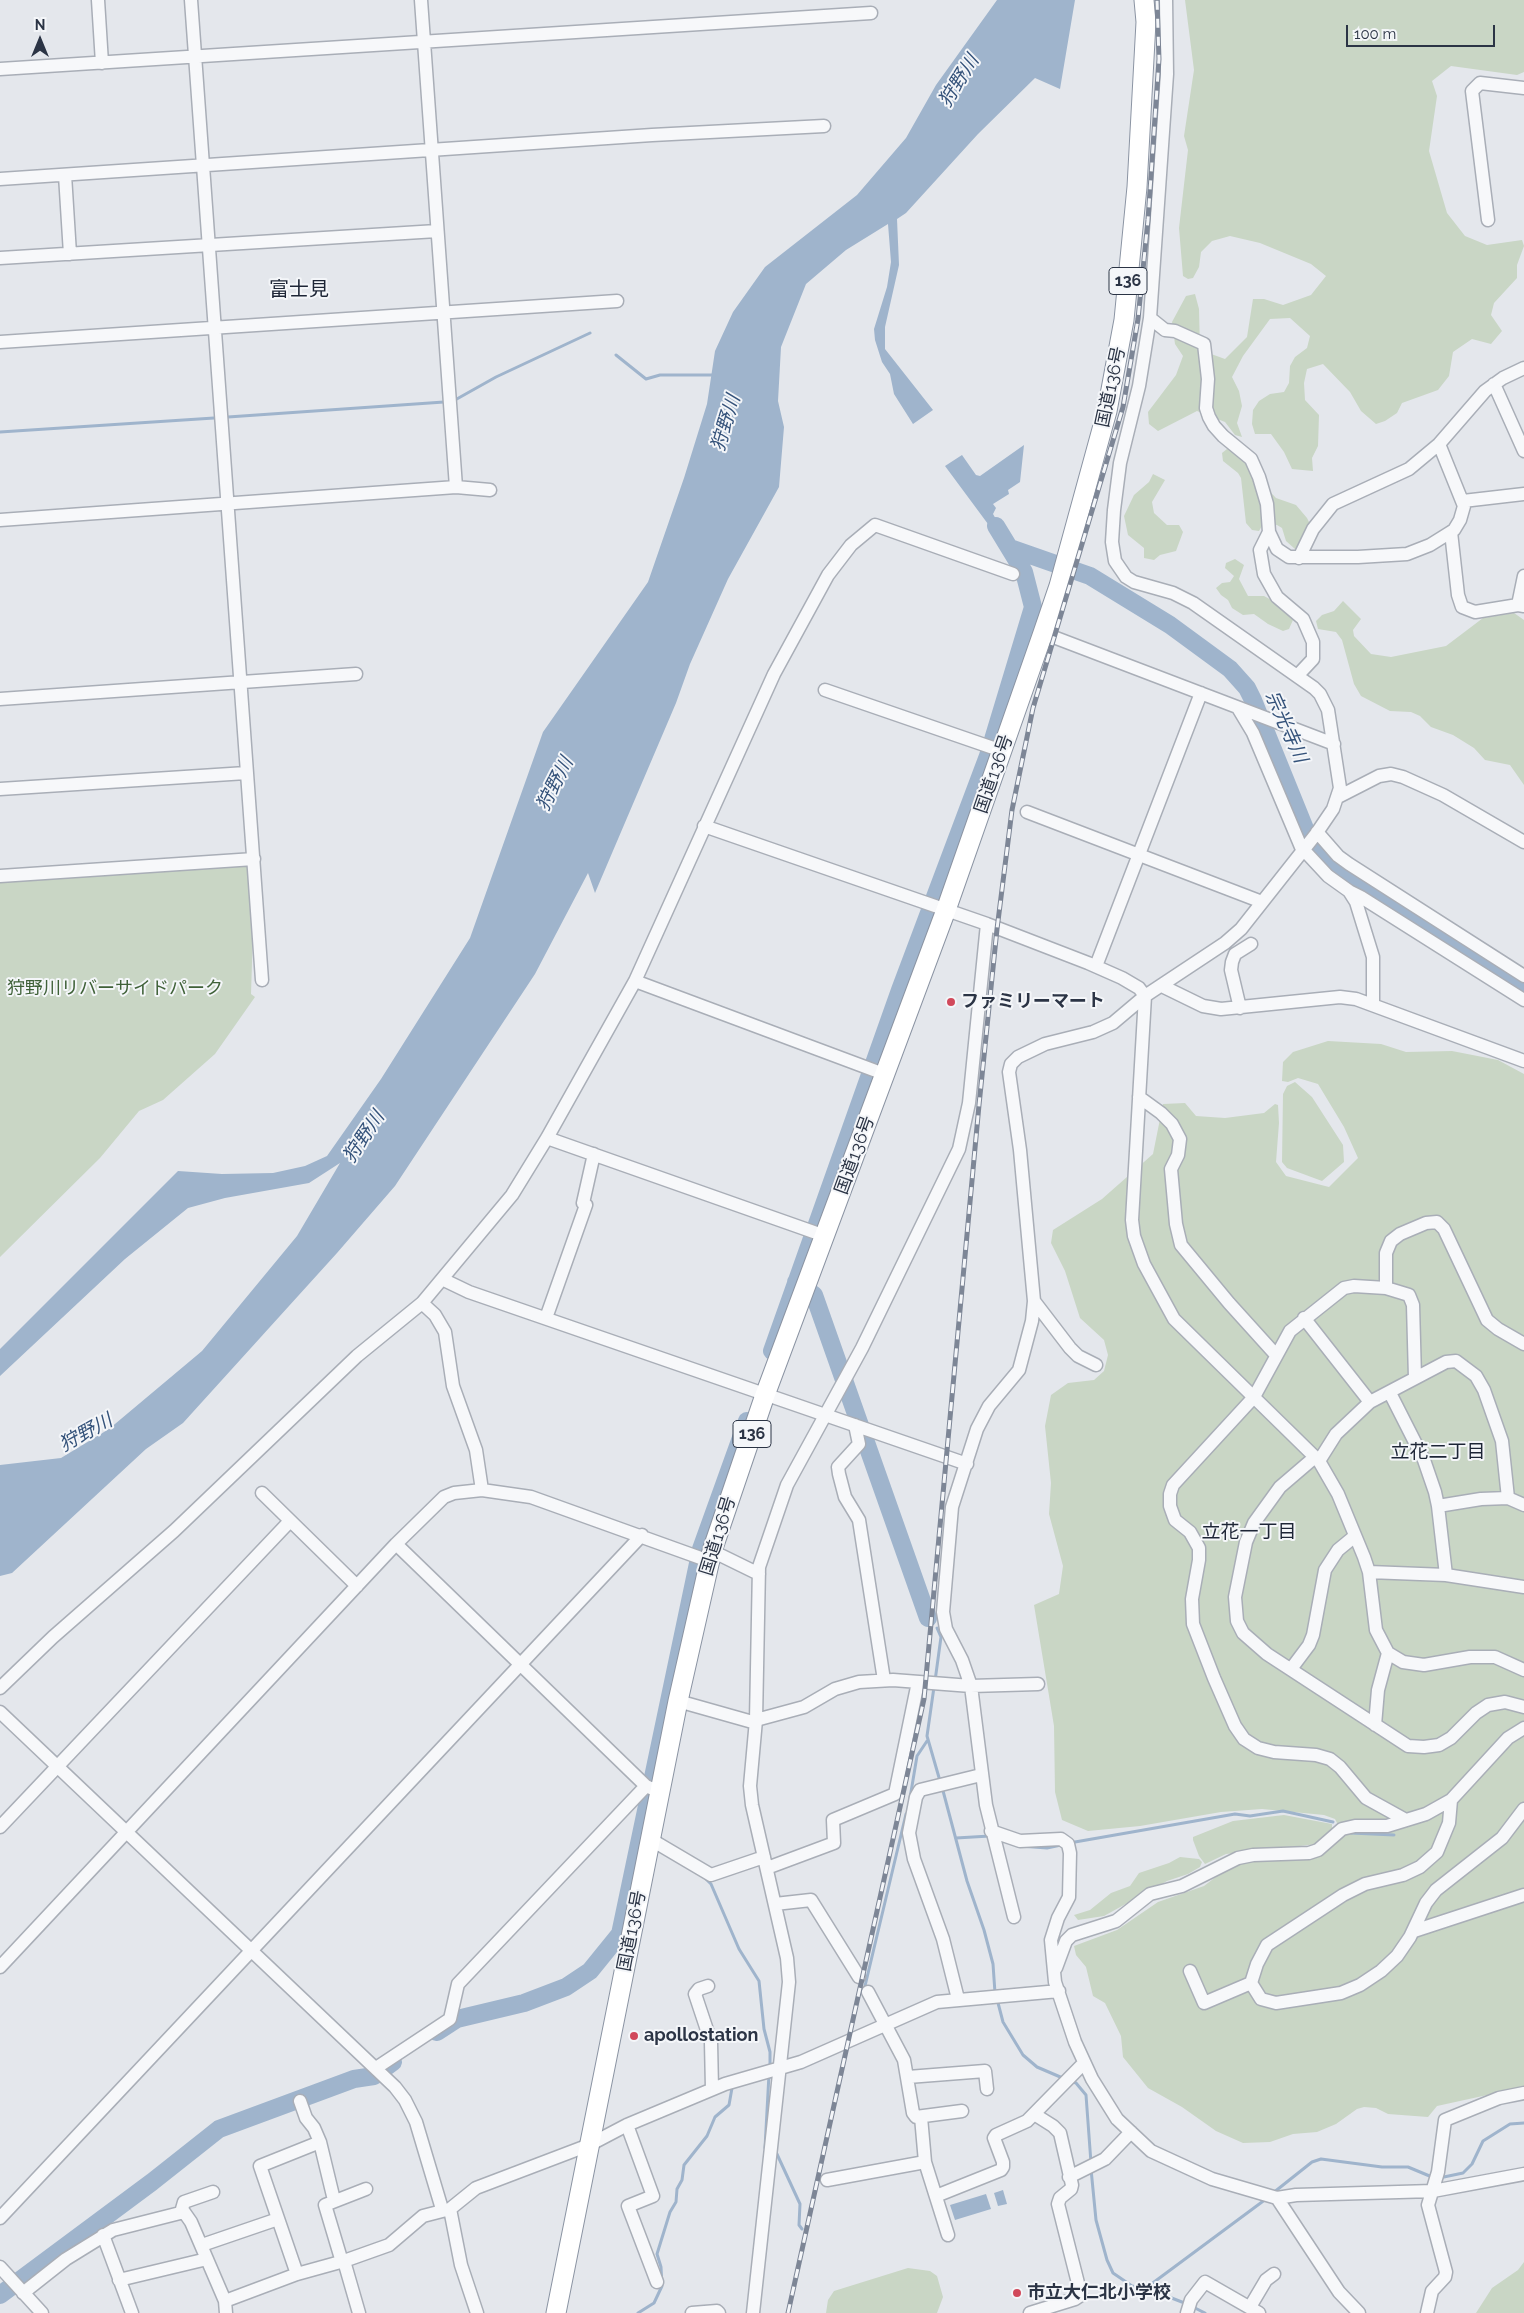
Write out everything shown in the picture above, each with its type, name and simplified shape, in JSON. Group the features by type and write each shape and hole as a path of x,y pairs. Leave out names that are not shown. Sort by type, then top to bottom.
{"highway":[{"name":"国道136号","path":"556,2313 650,1839 653,1789 678,1701 710,1556 765,1394 884,1074 936,906 1002,751 1043,633 1068,555 1107,411 1124,320 1138,187 1146,22 1144,0"}],"street":[{"path":"98,0 102,63"},
{"path":"191,0 226,505 262,980"},
{"path":"421,0 456,487"},
{"path":"1014,1917 991,1830 981,1775 971,1686 962,1660 946,1629 943,1612 952,1507 983,1417 1019,1370 1028,1343 1034,1301 1020,1150 1009,1082 1011,1064 1018,1057 1045,1044 1105,1027 1127,1013 1145,996 1225,943 1241,929 1334,809 1340,788 1334,744 1324,701 1314,688 1193,603 1173,593 1134,582 1126,577 1115,561 1112,542 1120,463 1139,386 1150,318 1167,74 1166,0"},
{"path":"0,69 871,13"},
{"path":"1488,220 1472,91 1480,83 1524,88"},
{"path":"0,179 824,126"},
{"path":"65,175 70,254"},
{"path":"0,258 437,231"},
{"path":"0,342 617,301"},
{"path":"1150,318 1165,330 1204,344 1208,379 1206,408 1214,426 1244,451 1256,467 1268,510 1268,532 1260,550 1264,574 1277,597 1303,619 1313,642 1313,659 1298,675"},
{"path":"1299,558 1313,529 1333,504 1409,469 1440,444 1464,413 1494,384 1524,368"},
{"path":"1494,384 1524,451"},
{"path":"1268,532 1274,544 1282,553 1299,558 1407,554 1430,545 1451,532 1457,526 1463,513 1463,501 1440,444"},
{"path":"0,520 456,487 490,490"},
{"path":"1463,501 1524,494"},
{"path":"0,1688 53,1637 174,1531 357,1356 422,1303 444,1280 512,1195 547,1138 635,981 774,674 828,575 851,545 875,525 1012,574"},
{"path":"1451,532 1458,595 1462,607 1474,612 1521,606 1524,576"},
{"path":"1043,633 1334,744"},
{"path":"0,699 356,674"},
{"path":"825,690 1002,751"},
{"path":"1096,966 1201,693"},
{"path":"1241,709 1304,848 1328,876 1524,1000"},
{"path":"0,789 246,773"},
{"path":"1338,797 1379,776 1391,774 1403,777 1443,795 1524,842"},
{"path":"1027,812 1262,902"},
{"path":"704,826 987,924 1096,966 1139,988 1145,996 1132,1220 1138,1250 1174,1319 1317,1459 1338,1494 1369,1572 1376,1630 1388,1653 1403,1662 1424,1665 1470,1657 1495,1657 1524,1670"},
{"path":"1316,833 1338,856 1349,864 1524,976"},
{"path":"0,876 254,859"},
{"path":"1349,891 1356,902 1373,957 1373,1003"},
{"path":"753,2313 778,2069 789,1982 787,1958 752,1805 750,1786 756,1721 758,1574 761,1559 788,1485 862,1348 959,1149 969,1103 987,924"},
{"path":"1240,1008 1231,970 1232,962 1235,954 1251,944"},
{"path":"635,981 884,1074"},
{"path":"1162,986 1203,1006 1240,1008 1340,998 1373,1003 1524,1061"},
{"path":"1139,1097 1162,1113 1172,1124 1180,1139 1178,1155 1171,1169 1176,1224 1181,1245 1229,1303 1276,1355"},
{"path":"547,1138 825,1236"},
{"path":"546,1318 586,1205 583,1203 594,1154"},
{"path":"1386,1288 1386,1253 1391,1241 1400,1234 1426,1223 1437,1222 1444,1229 1487,1320 1524,1344"},
{"path":"444,1280 469,1292 966,1464"},
{"path":"1404,1819 1366,1798 1340,1767 1330,1759 1316,1755 1274,1752 1258,1748 1244,1739 1236,1726 1199,1644 1193,1624 1192,1611 1199,1548 1190,1532 1175,1520 1170,1506 1170,1494 1173,1485 1254,1397 1290,1331 1344,1288 1354,1286 1386,1288 1409,1295 1414,1305 1415,1378"},
{"path":"1034,1301 1070,1348 1078,1356 1096,1365"},
{"path":"422,1303 435,1315 444,1332 453,1386 476,1450 482,1490"},
{"path":"1304,1318 1370,1402"},
{"path":"1508,1498 1502,1441 1498,1423 1476,1376 1456,1361 1446,1362 1370,1402 1336,1434 1317,1459 1280,1488 1254,1523 1243,1556 1235,1597 1237,1621 1243,1633 1267,1654 1408,1746 1433,1746 1451,1738 1481,1708 1505,1702 1524,1707"},
{"path":"1390,1393 1424,1460 1438,1506 1446,1575"},
{"path":"855,1426 858,1444 838,1467 845,1497 859,1520 884,1680"},
{"path":"0,1968 396,1544 444,1497 454,1493 482,1490 535,1498 710,1556 758,1574"},
{"path":"262,1493 357,1586"},
{"path":"1438,1506 1481,1499 1508,1498 1524,1505"},
{"path":"0,1827 290,1521"},
{"path":"0,2218 642,1535"},
{"path":"1291,1669 1309,1645 1313,1635 1323,1579 1328,1565 1338,1550 1355,1536"},
{"path":"376,2068 450,2019 458,1984 653,1789 520,1666 396,1544"},
{"path":"1369,1572 1446,1575 1524,1587"},
{"path":"1375,1725 1378,1690 1388,1653"},
{"path":"678,1701 756,1721 802,1708 846,1685 884,1680 971,1686 1038,1684"},
{"path":"650,1839 711,1875 834,1843 833,1820 895,1794 918,1682"},
{"path":"0,1712 400,2092 415,2120 446,2209 461,2265 477,2313"},
{"path":"1054,1975 1066,1941 1072,1935 1116,1920 1150,1894 1182,1886 1238,1858 1253,1855 1309,1853 1318,1850 1342,1829 1355,1826 1387,1826 1404,1819 1426,1814 1451,1800 1477,1774 1508,1738 1524,1728"},
{"path":"958,1999 943,1939 914,1859 909,1833 916,1797 920,1790 981,1775"},
{"path":"1451,1800 1449,1824 1437,1852 1420,1867 1403,1875 1365,1884 1343,1895 1267,1945 1257,1964 1251,1983 1256,1994 1270,2003 1350,1990 1389,1964 1414,1931 1426,1903 1436,1890 1502,1838 1524,1809"},
{"path":"991,1830 1027,1842 1061,1839 1068,1844 1070,1853 1070,1893 1052,1934 1054,1975 1083,2064 1108,2106 1151,2151 1231,2185 1277,2198 1524,2174"},
{"path":"1414,1931 1524,1895"},
{"path":"775,1904 811,1900 858,1977"},
{"path":"1190,1970 1204,2003 1251,1983"},
{"path":"708,1986 695,1994 711,2042 712,2089"},
{"path":"868,1992 904,2060 913,2113 916,2117 962,2111"},
{"path":"212,2192 184,2202 182,2209 202,2246 226,2307 297,2274 343,2262 389,2245 423,2216 446,2209 476,2188 589,2146 627,2125 712,2089 744,2077 801,2062 938,2002 1059,1992"},
{"path":"936,2196 1001,2170 1003,2162 994,2138 1001,2132 1027,2121 1083,2064"},
{"path":"908,2078 985,2071 987,2089"},
{"path":"1427,2313 1432,2291 1445,2277 1446,2272 1428,2205 1435,2182 1444,2126 1448,2118 1481,2107 1499,2098 1524,2093"},
{"path":"300,2101 306,2118 314,2128 320,2142 334,2200"},
{"path":"1030,2313 1075,2299 1081,2294 1058,2204 1060,2198 1071,2188 1060,2133 1053,2126 1034,2114"},
{"path":"921,2117 925,2162 948,2235"},
{"path":"627,2125 653,2196 628,2206 657,2282"},
{"path":"1069,2177 1105,2159 1131,2132"},
{"path":"297,2274 260,2166 320,2142"},
{"path":"827,2180 925,2162"},
{"path":"359,2313 325,2205 366,2189"},
{"path":"1277,2198 1339,2292 1359,2313"},
{"path":"23,2293 66,2259 103,2236 121,2227 184,2212"},
{"path":"202,2246 278,2219"},
{"path":"103,2236 132,2313"},
{"path":"119,2280 207,2259"},
{"path":"0,2267 42,2313"},
{"path":"1188,2307 1203,2283 1209,2282 1255,2310 1266,2280 1274,2274"},
{"path":"692,2313 717,2311 720,2313"}],"green space":[{"path":"1185,0 1524,0 1524,72 1517,75 1451,66 1432,81 1437,96 1429,151 1447,213 1465,236 1487,245 1522,240 1524,246 1517,265 1517,278 1494,303 1491,315 1502,331 1491,344 1472,339 1453,352 1449,376 1438,390 1402,403 1397,413 1385,421 1376,424 1361,411 1350,392 1323,364 1307,369 1304,383 1305,400 1319,415 1318,446 1312,458 1313,471 1292,469 1284,452 1271,434 1255,434 1252,424 1253,410 1259,401 1270,394 1284,392 1289,383 1290,366 1295,357 1307,348 1310,336 1290,318 1270,319 1243,356 1232,377 1239,391 1242,406 1237,423 1242,437 1235,435 1225,422 1197,411 1158,431 1149,424 1148,412 1176,375 1183,356 1175,344 1172,322 1186,296 1195,294 1199,309 1200,350 1225,359 1247,337 1253,299 1264,299 1283,305 1311,295 1326,276 1311,264 1260,243 1230,236 1212,241 1201,252 1199,267 1193,278 1188,279 1183,276 1179,228 1188,150 1184,136 1194,70"},
{"path":"1227,449 1239,453 1249,462 1254,475 1276,498 1296,505 1307,518 1310,524 1299,548 1295,549 1286,541 1282,528 1277,525 1263,524 1259,531 1252,530 1246,523 1241,478 1238,473 1223,461 1222,453"},
{"path":"1153,474 1165,480 1152,502 1154,513 1167,525 1179,525 1183,532 1176,551 1160,555 1154,560 1144,558 1144,548 1128,535 1124,516 1134,495 1149,482"},
{"path":"1235,559 1244,565 1239,579 1248,596 1264,596 1290,610 1293,620 1289,629 1283,631 1268,624 1254,614 1243,615 1232,608 1228,600 1221,595 1216,588 1222,583 1230,582 1234,576 1225,568 1226,563"},
{"path":"1343,601 1361,619 1353,630 1354,636 1371,654 1391,657 1446,646 1483,618 1514,613 1524,620 1524,785 1510,765 1485,760 1474,748 1453,735 1431,727 1420,716 1411,712 1390,711 1361,696 1354,684 1342,640 1336,632 1318,629 1316,621 1322,615 1334,611"},
{"name":"狩野川リバーサイドパーク","path":"248,866 253,931 251,994 255,997 215,1054 163,1100 139,1111 100,1158 0,1257 0,882"},
{"path":"1328,1041 1381,1044 1406,1052 1452,1051 1498,1060 1524,1074 1524,2087 1437,2106 1428,2117 1388,2114 1376,2108 1364,2107 1357,2109 1336,2124 1317,2132 1293,2134 1270,2142 1243,2143 1216,2131 1182,2107 1148,2088 1123,2057 1121,2036 1105,2003 1093,1996 1086,1967 1076,1955 1074,1946 1117,1930 1158,1902 1204,1886 1234,1863 1328,1845 1339,1827 1335,1819 1324,1815 1262,1809 1221,1812 1140,1826 1088,1831 1062,1820 1055,1792 1054,1726 1034,1605 1059,1594 1063,1566 1049,1514 1051,1483 1045,1426 1051,1395 1068,1383 1094,1380 1104,1371 1108,1355 1104,1340 1080,1318 1065,1271 1051,1243 1053,1230 1102,1199 1153,1154 1163,1104 1185,1103 1196,1116 1225,1118 1264,1113 1275,1104 1278,1105 1279,1123 1276,1162 1286,1176 1329,1187 1358,1158 1344,1127 1318,1084 1298,1078 1288,1082 1282,1081 1283,1062 1293,1052"},
{"path":"1295,1082 1312,1097 1343,1145 1344,1162 1322,1181 1287,1168 1282,1162 1283,1094 1287,1086"},
{"path":"1284,1815 1332,1824 1332,1829 1328,1837 1318,1844 1226,1854 1205,1864 1199,1856 1193,1840 1193,1837 1233,1821"},
{"path":"1180,1857 1199,1859 1202,1862 1200,1867 1188,1874 1167,1881 1104,1916 1078,1920 1074,1915 1090,1910 1111,1893 1130,1886 1139,1873 1169,1863"},
{"path":"1524,2262 1524,2313 1476,2313 1492,2288 1518,2270"},
{"path":"908,2268 930,2271 937,2276 943,2297 937,2313 826,2313 828,2300 834,2291"}],"water":[{"name":"狩野川","path":"997,0 1075,0 1060,89 1035,78 978,134 906,213 897,219 899,265 885,327 885,349 933,410 913,424 894,394 890,374 882,362 875,340 874,329 887,287 891,262 888,224 846,250 806,284 781,347 778,401 784,427 779,487 728,579 690,664 676,703 595,893 588,873 535,974 395,1186 337,1253 183,1423 146,1449 12,1573 0,1576 0,1465 61,1458 109,1429 202,1351 297,1236 340,1163 309,1183 225,1198 188,1208 125,1259 0,1376 0,1349 178,1171 222,1174 273,1173 305,1166 327,1156 381,1079 470,938 543,732 648,582 707,404 715,351 733,312 765,267 857,195 906,138 936,85"},
{"path":"1024,445 1020,482 1008,490 1009,494 993,504 996,508 993,514 1011,545 1005,547 945,466 962,455 976,475 980,476"},
{"path":"1003,2190 1007,2204 998,2206 994,2193"},
{"path":"986,2194 991,2209 955,2220 950,2205"}],"waterway":[{"path":"455,400 496,377 590,333"},
{"path":"616,355 646,379 660,375 714,375"},
{"path":"228,417 444,402"},
{"path":"0,432 214,418"},
{"path":"772,1351 900,990 988,756 1033,607 1024,572 996,526"},
{"name":"宗光寺川","path":"1010,548 1090,576 1170,625 1230,669 1247,688 1253,700 1308,836 1328,859 1336,867 1524,988"},
{"path":"796,1282 814,1295 928,1618"},
{"path":"437,2032 457,2019 524,2003 566,1987 590,1971 620,1934 701,1549 747,1421"},
{"path":"935,1681 941,1637 937,1628"},
{"path":"934,1687 927,1736 940,1781"},
{"path":"910,1798 917,1756 927,1741"},
{"path":"942,1787 967,1881 984,1930 993,1964 995,1993"},
{"path":"1075,1842 1235,1814 1250,1816 1283,1811 1333,1822"},
{"path":"865,1986 906,1814"},
{"path":"1351,1833 1394,1835"},
{"path":"956,1838 990,1836"},
{"path":"1020,1846 1047,1848 1061,1845"},
{"path":"706,1879 711,1884 739,1949 759,1981 764,2029 770,2052 770,2067"},
{"path":"997,1999 1003,2022 1023,2055 1037,2067 1065,2079"},
{"path":"0,2295 152,2182 219,2129 354,2079 374,2076 393,2062"},
{"path":"765,2148 769,2074"},
{"path":"1071,2081 1076,2083 1086,2095 1091,2163"},
{"path":"638,2313 654,2303 662,2286 661,2267 657,2254 670,2212 676,2202 677,2189 682,2180 684,2165 707,2136 715,2117 729,2105 732,2088"},
{"path":"1439,2178 1463,2173 1472,2164 1483,2141 1510,2124 1524,2123"},
{"path":"776,2152 800,2204 799,2225 802,2229"},
{"path":"1273,2193 1312,2162 1321,2159 1382,2167 1408,2167 1432,2177"},
{"path":"1091,2169 1096,2220 1107,2260 1113,2273 1132,2286 1146,2288 1187,2304"},
{"path":"1146,2288 1266,2199"},
{"path":"1193,2307 1205,2313"}],"railway":[{"path":"788,2313 924,1699 979,1105 997,929 1012,810 1033,708 1123,407 1138,319 1148,220 1159,59 1157,0"}],"place":[{"name":"ファミリーマート","path":"951,1002"},
{"name":"apollostation","path":"634,2036"},
{"name":"市立大仁北小学校","path":"1017,2293"}],"district":[{"name":"富士見","path":"299,290"},
{"name":"立花二丁目","path":"1438,1452"},
{"name":"立花一丁目","path":"1249,1532"}]}
